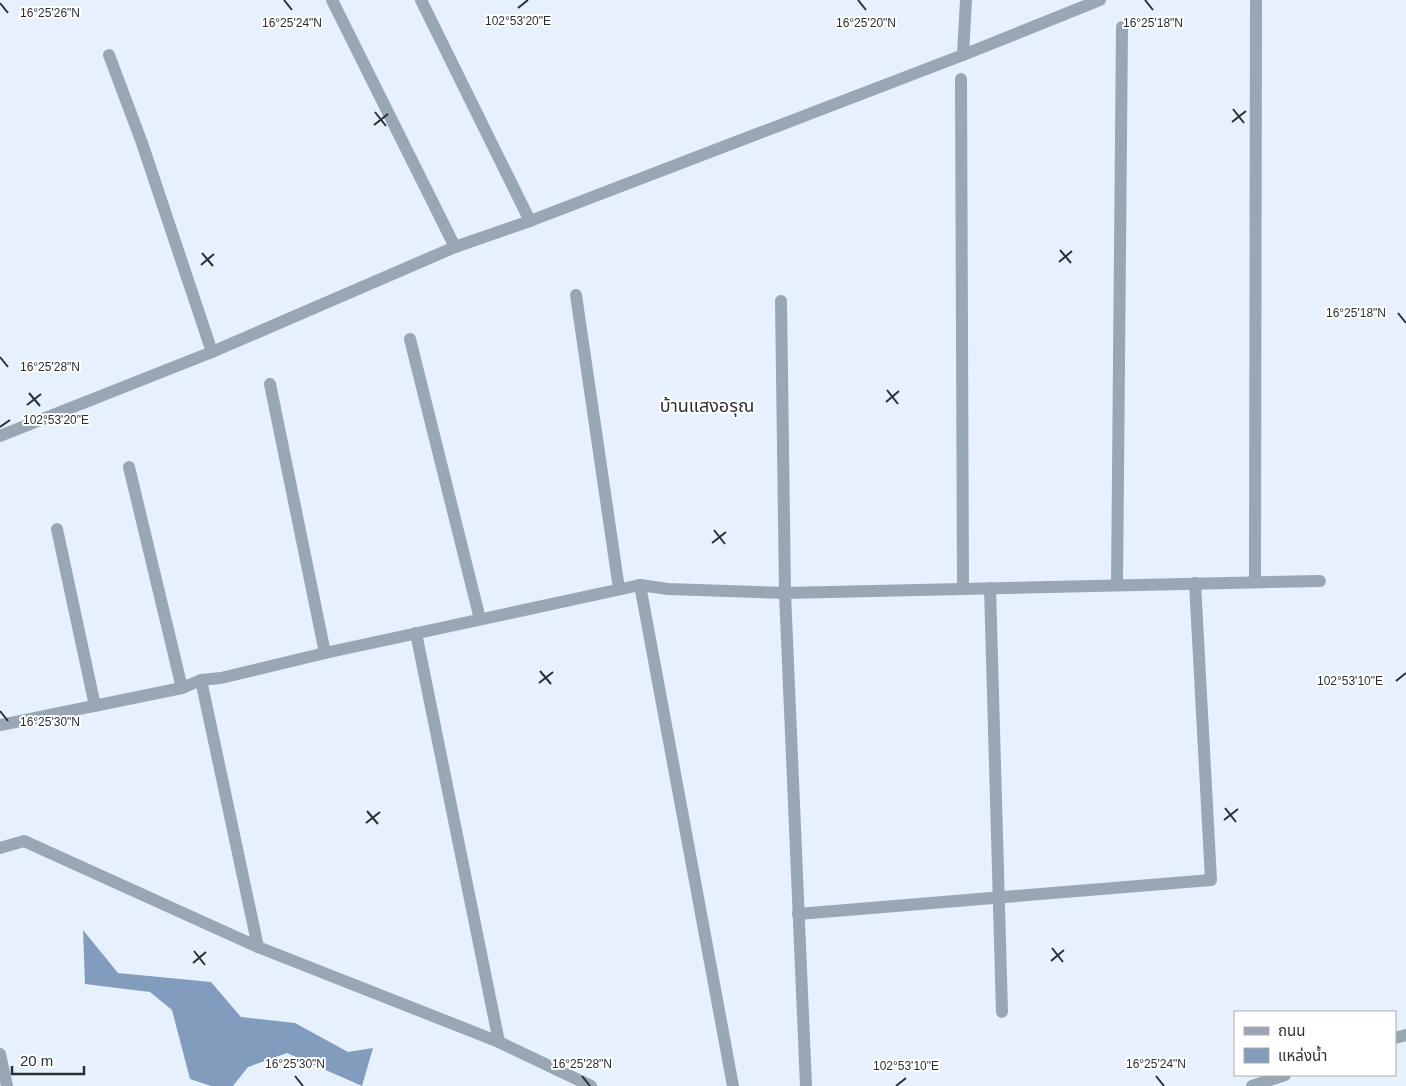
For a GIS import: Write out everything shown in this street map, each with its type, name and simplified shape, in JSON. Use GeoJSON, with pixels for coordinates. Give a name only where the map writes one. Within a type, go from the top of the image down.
{"type":"FeatureCollection","features":[{"type":"Feature","properties":{"kind":"street"},"geometry":{"type":"LineString","coordinates":[[332,0],[455,247]]}},
{"type":"Feature","properties":{"kind":"street"},"geometry":{"type":"LineString","coordinates":[[421,0],[530,222]]}},
{"type":"Feature","properties":{"kind":"street"},"geometry":{"type":"LineString","coordinates":[[963,55],[966,0]]}},
{"type":"Feature","properties":{"kind":"street"},"geometry":{"type":"LineString","coordinates":[[0,436],[212,352],[455,247],[530,222],[963,55],[1100,0]]}},
{"type":"Feature","properties":{"kind":"street"},"geometry":{"type":"LineString","coordinates":[[1255,582],[1256,0]]}},
{"type":"Feature","properties":{"kind":"street"},"geometry":{"type":"LineString","coordinates":[[1117,585],[1122,27]]}},
{"type":"Feature","properties":{"kind":"street"},"geometry":{"type":"LineString","coordinates":[[109,55],[142,143],[212,352]]}},
{"type":"Feature","properties":{"kind":"street"},"geometry":{"type":"LineString","coordinates":[[961,79],[963,589]]}},
{"type":"Feature","properties":{"kind":"street"},"geometry":{"type":"LineString","coordinates":[[576,295],[619,589]]}},
{"type":"Feature","properties":{"kind":"street"},"geometry":{"type":"LineString","coordinates":[[781,301],[784,593],[806,1086]]}},
{"type":"Feature","properties":{"kind":"street"},"geometry":{"type":"LineString","coordinates":[[410,338],[480,619]]}},
{"type":"Feature","properties":{"kind":"street"},"geometry":{"type":"LineString","coordinates":[[270,384],[325,653]]}},
{"type":"Feature","properties":{"kind":"street"},"geometry":{"type":"LineString","coordinates":[[129,467],[182,688]]}},
{"type":"Feature","properties":{"kind":"street"},"geometry":{"type":"LineString","coordinates":[[57,529],[95,706]]}},
{"type":"Feature","properties":{"kind":"street"},"geometry":{"type":"LineString","coordinates":[[0,725],[182,688],[201,680],[221,678],[325,653],[640,584],[668,589],[784,593],[1320,581]]}},
{"type":"Feature","properties":{"kind":"street"},"geometry":{"type":"LineString","coordinates":[[640,584],[733,1086]]}},
{"type":"Feature","properties":{"kind":"street"},"geometry":{"type":"LineString","coordinates":[[798,914],[1211,880],[1195,584]]}},
{"type":"Feature","properties":{"kind":"street"},"geometry":{"type":"LineString","coordinates":[[990,588],[1002,1012]]}},
{"type":"Feature","properties":{"kind":"street"},"geometry":{"type":"LineString","coordinates":[[416,633],[499,1042]]}},
{"type":"Feature","properties":{"kind":"street"},"geometry":{"type":"LineString","coordinates":[[201,680],[258,946]]}},
{"type":"Feature","properties":{"kind":"street"},"geometry":{"type":"LineString","coordinates":[[0,848],[24,841],[258,946],[499,1042],[592,1086]]}},
{"type":"Feature","properties":{"kind":"street"},"geometry":{"type":"LineString","coordinates":[[0,1054],[7,1086]]}},
{"type":"Feature","properties":{"kind":"street"},"geometry":{"type":"LineString","coordinates":[[1252,1086],[1282,1076]]}},
{"type":"Feature","properties":{"kind":"water"},"geometry":{"type":"Polygon","coordinates":[[[83,930],[118,973],[211,982],[241,1017],[295,1023],[348,1052],[373,1048],[362,1086],[287,1053],[248,1067],[233,1086],[211,1086],[190,1079],[172,1010],[150,992],[85,984],[83,930]]]}},
{"type":"Feature","properties":{"kind":"district","name":"บ้านแสงอรุณ"},"geometry":{"type":"Point","coordinates":[707,406]}}]}
